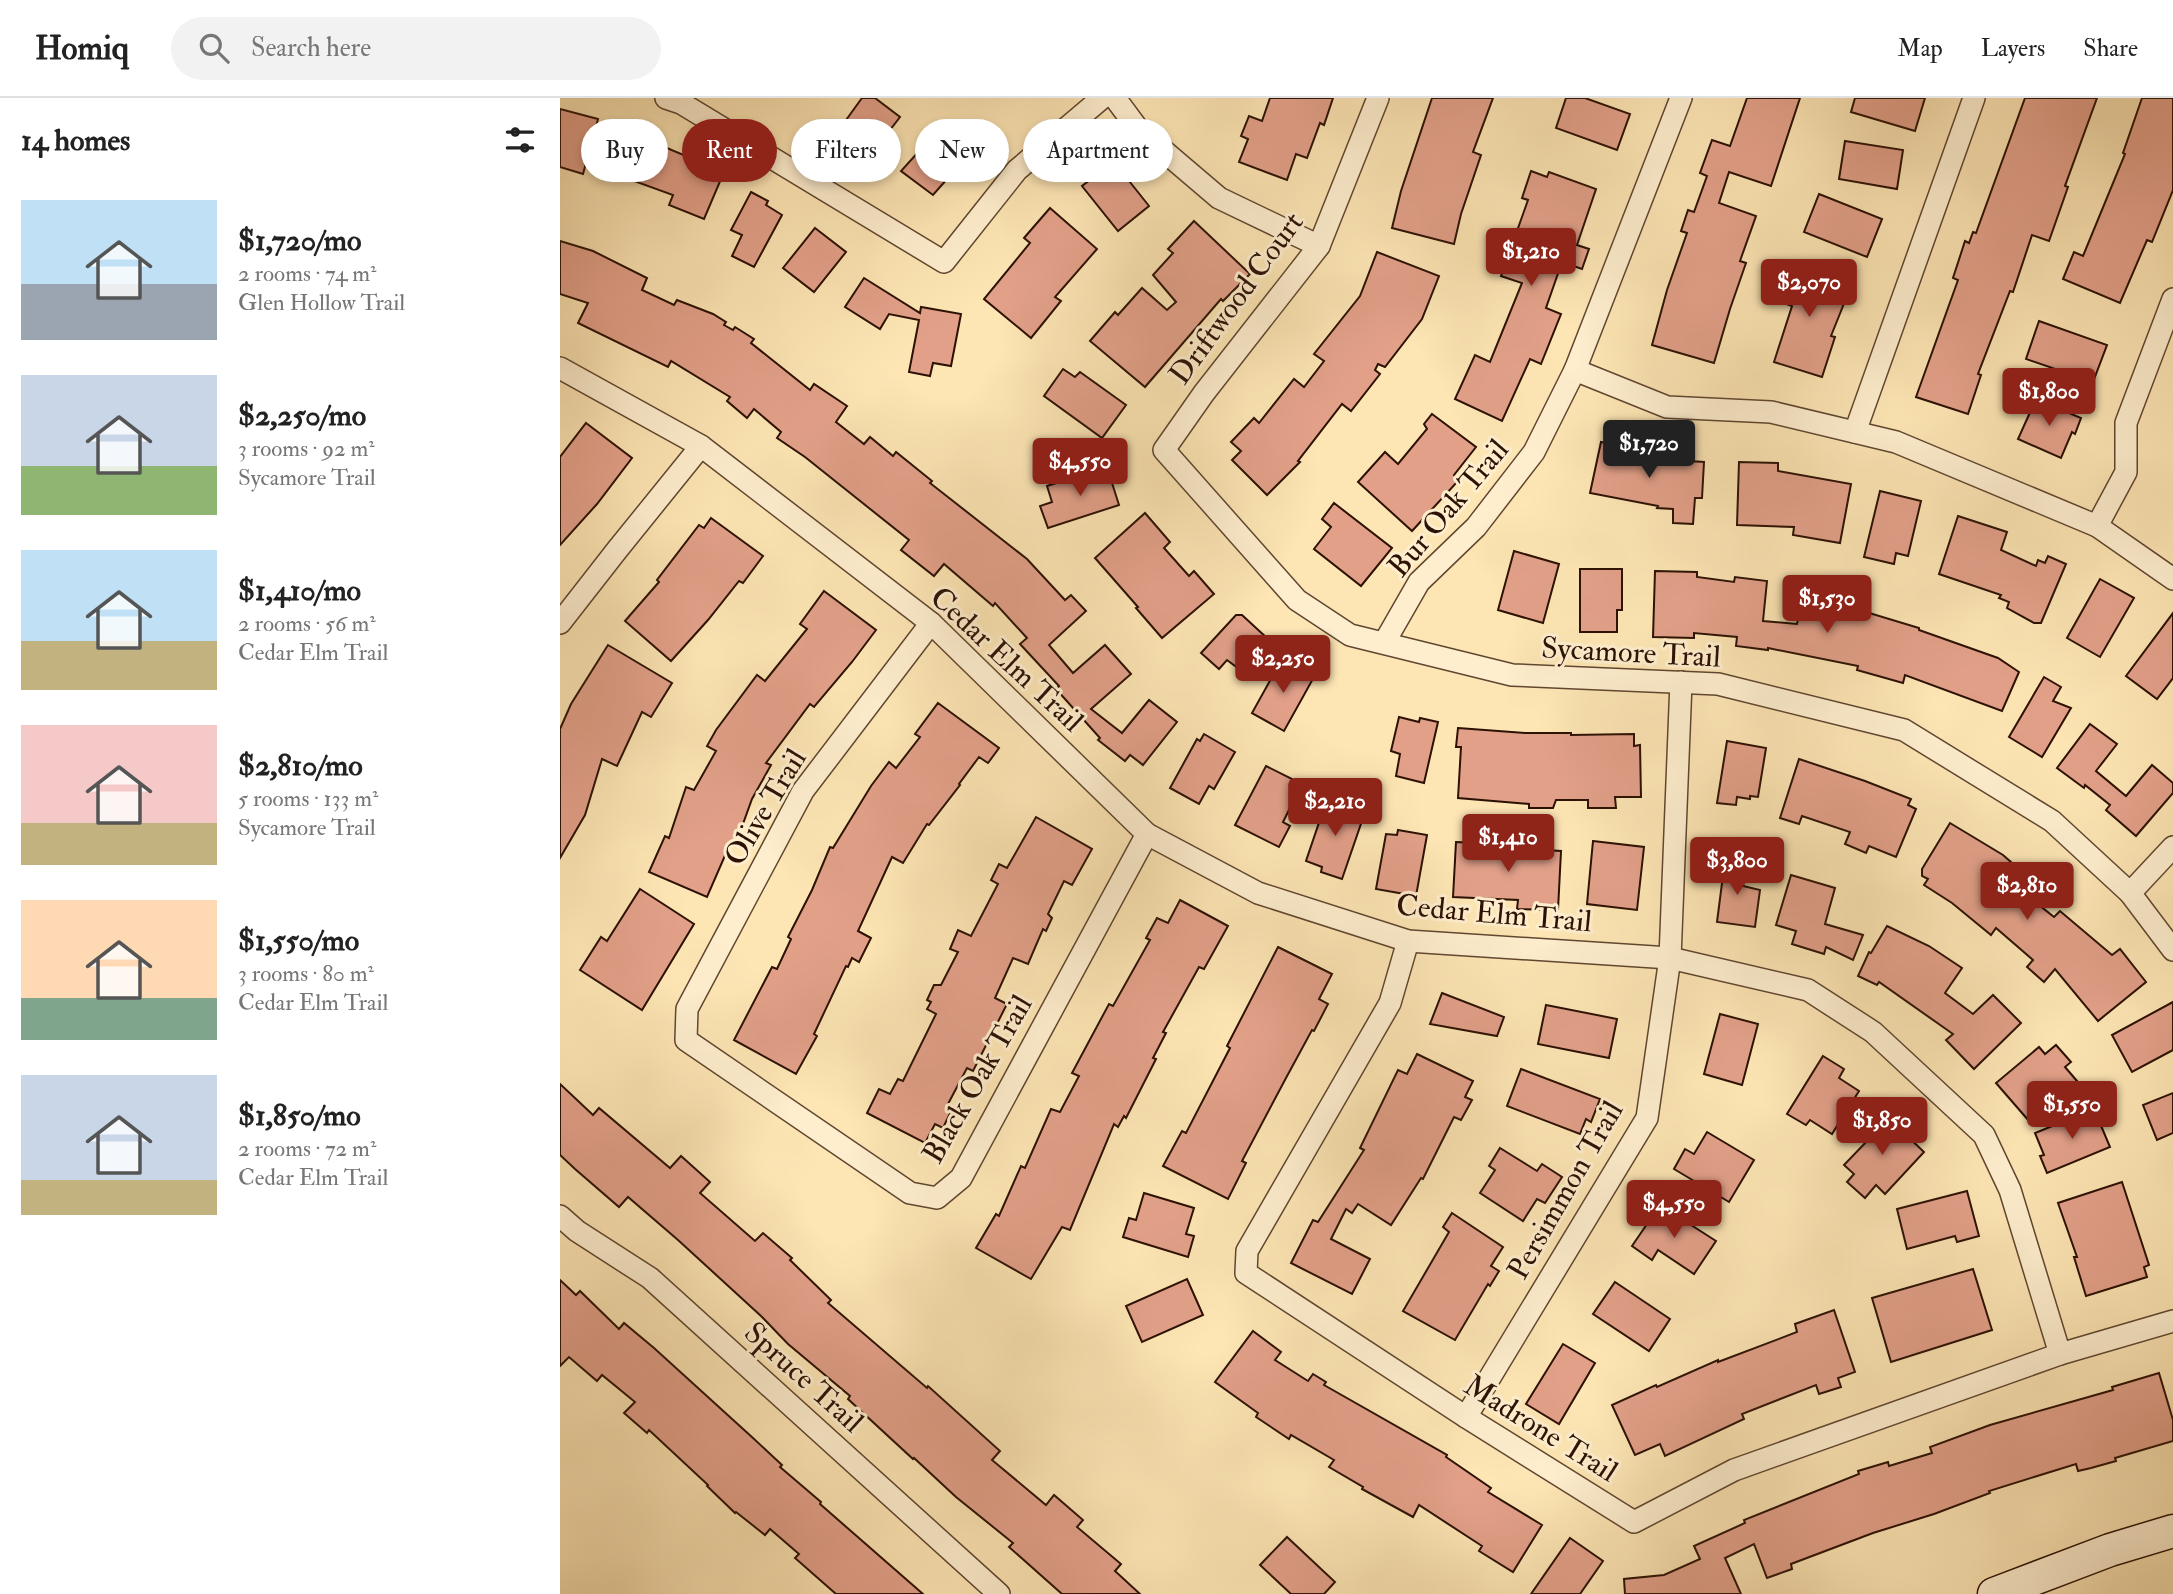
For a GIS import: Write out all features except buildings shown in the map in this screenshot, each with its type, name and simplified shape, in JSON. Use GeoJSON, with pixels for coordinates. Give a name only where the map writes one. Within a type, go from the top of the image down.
{"type":"FeatureCollection","features":[{"type":"Feature","properties":{"kind":"main road"},"geometry":{"type":"LineString","coordinates":[[1994,1594],[2110,1550],[2173,1531]]}},
{"type":"Feature","properties":{"kind":"street"},"geometry":{"type":"LineString","coordinates":[[666,98],[681,103],[944,262],[1017,170],[1102,98]]}},
{"type":"Feature","properties":{"kind":"street"},"geometry":{"type":"LineString","coordinates":[[1115,98],[1138,128],[1219,198],[1319,246]]}},
{"type":"Feature","properties":{"kind":"street","name":"Driftwood Court"},"geometry":{"type":"LineString","coordinates":[[1164,450],[1204,393],[1319,246],[1378,98]]}},
{"type":"Feature","properties":{"kind":"street","name":"Bur Oak Trail"},"geometry":{"type":"LineString","coordinates":[[1384,643],[1419,582],[1476,527],[1534,452],[1575,370],[1681,98]]}},
{"type":"Feature","properties":{"kind":"street"},"geometry":{"type":"LineString","coordinates":[[1854,432],[1974,98]]}},
{"type":"Feature","properties":{"kind":"street"},"geometry":{"type":"LineString","coordinates":[[2097,526],[2126,472],[2126,423],[2173,299]]}},
{"type":"Feature","properties":{"kind":"street","name":"Cedar Elm Trail"},"geometry":{"type":"LineString","coordinates":[[560,368],[701,446],[931,623],[1147,834],[1258,893],[1408,941],[1671,958],[1808,990],[1873,1032],[1984,1135],[2010,1190],[2060,1354]]}},
{"type":"Feature","properties":{"kind":"street"},"geometry":{"type":"LineString","coordinates":[[1575,370],[1667,407],[1771,412],[1896,442],[2097,526],[2173,579]]}},
{"type":"Feature","properties":{"kind":"street"},"geometry":{"type":"LineString","coordinates":[[560,623],[701,446]]}},
{"type":"Feature","properties":{"kind":"street","name":"Sycamore Trail"},"geometry":{"type":"LineString","coordinates":[[1164,450],[1297,600],[1350,635],[1512,675],[1718,684],[1904,730],[2052,821],[2130,893],[2173,950]]}},
{"type":"Feature","properties":{"kind":"street","name":"Olive Trail"},"geometry":{"type":"LineString","coordinates":[[686,1040],[688,1009],[803,791],[931,623]]}},
{"type":"Feature","properties":{"kind":"street","name":"Persimmon Trail"},"geometry":{"type":"LineString","coordinates":[[1466,1417],[1647,1118],[1671,958],[1681,682]]}},
{"type":"Feature","properties":{"kind":"street","name":"Black Oak Trail"},"geometry":{"type":"LineString","coordinates":[[686,1040],[910,1193],[936,1198],[961,1178],[1147,834]]}},
{"type":"Feature","properties":{"kind":"street"},"geometry":{"type":"LineString","coordinates":[[2130,893],[2173,847]]}},
{"type":"Feature","properties":{"kind":"street","name":"Madrone Trail"},"geometry":{"type":"LineString","coordinates":[[1408,941],[1390,1003],[1247,1251],[1246,1273],[1466,1417],[1634,1522],[1734,1470],[2060,1354],[2173,1321]]}},
{"type":"Feature","properties":{"kind":"street","name":"Spruce Trail"},"geometry":{"type":"LineString","coordinates":[[560,1216],[577,1231],[650,1278],[999,1594]]}}]}
